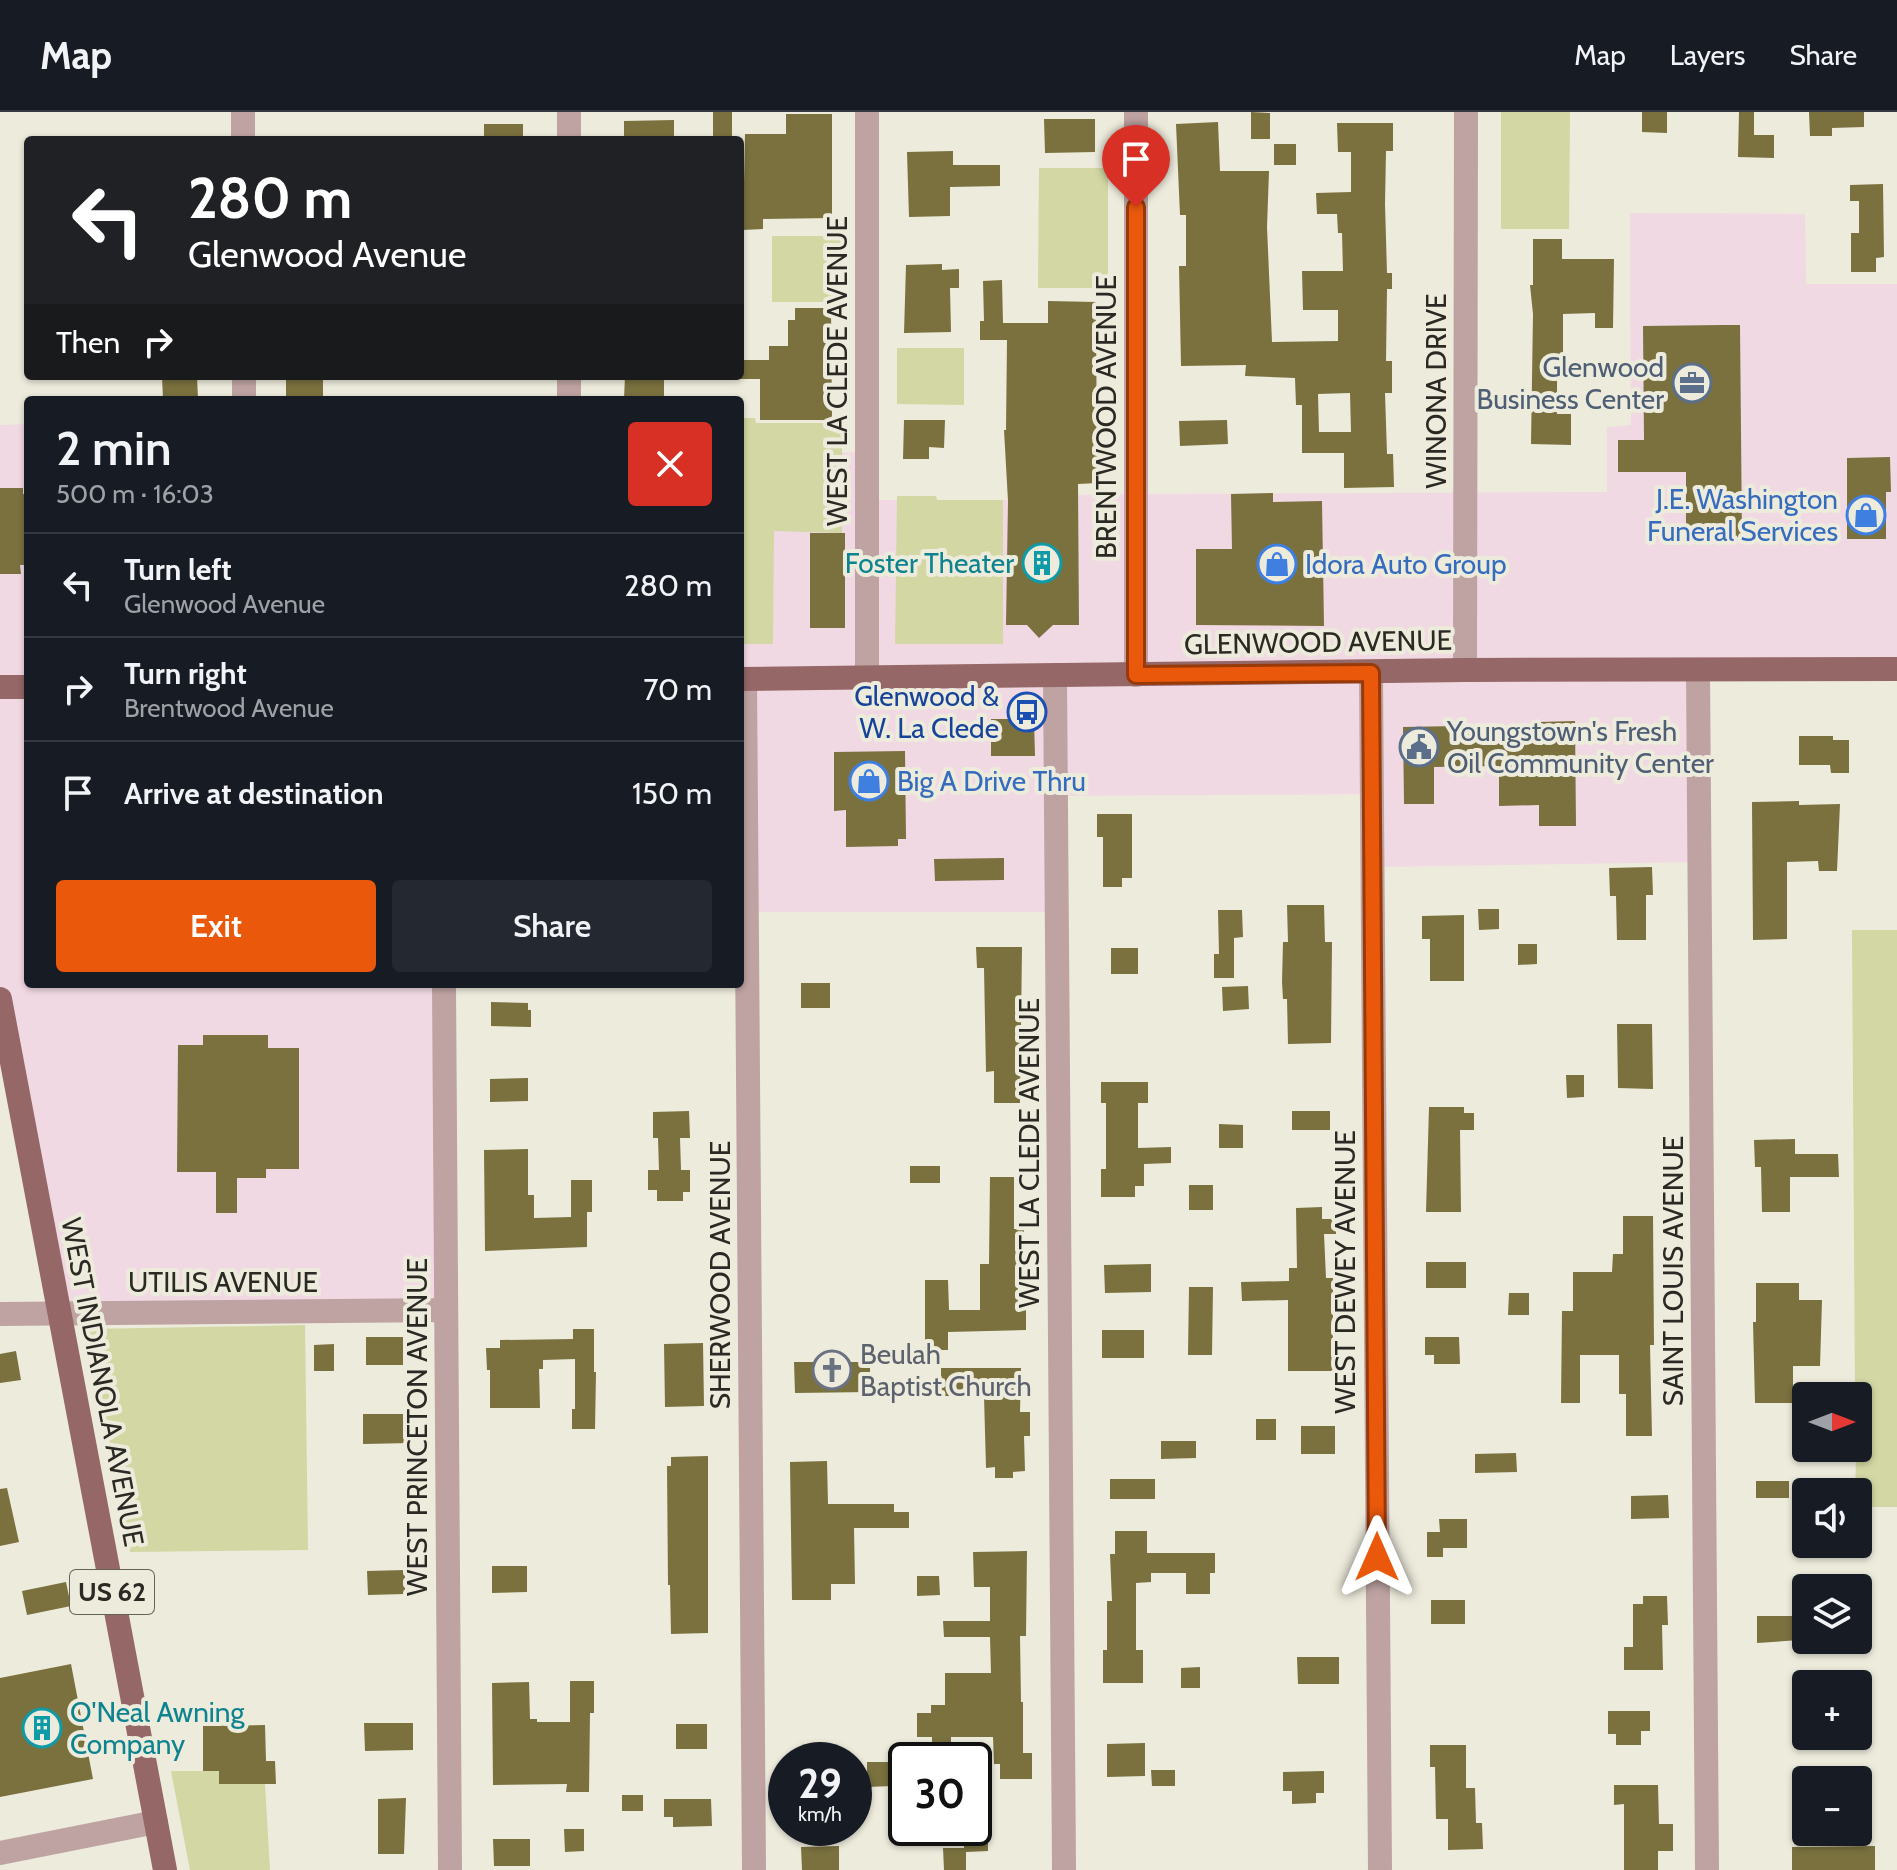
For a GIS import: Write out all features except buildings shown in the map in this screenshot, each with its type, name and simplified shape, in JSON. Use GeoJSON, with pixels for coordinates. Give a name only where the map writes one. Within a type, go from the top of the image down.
{"type":"FeatureCollection","features":[{"type":"Feature","properties":{"kind":"main road","name":"GLENWOOD AVENUE"},"geometry":{"type":"LineString","coordinates":[[744,679],[1465,670],[1897,669]]}},
{"type":"Feature","properties":{"kind":"main road"},"geometry":{"type":"LineString","coordinates":[[0,687],[24,687]]}},
{"type":"Feature","properties":{"kind":"main road","name":"WEST INDIANOLA AVENUE"},"geometry":{"type":"LineString","coordinates":[[1,1010],[165,1870]]}},
{"type":"Feature","properties":{"kind":"street"},"geometry":{"type":"LineString","coordinates":[[243,112],[243,136]]}},
{"type":"Feature","properties":{"kind":"street"},"geometry":{"type":"LineString","coordinates":[[569,112],[569,136]]}},
{"type":"Feature","properties":{"kind":"street","name":"WEST LA CLEDE AVENUE"},"geometry":{"type":"LineString","coordinates":[[867,112],[867,677]]}},
{"type":"Feature","properties":{"kind":"street","name":"BRENTWOOD AVENUE"},"geometry":{"type":"LineString","coordinates":[[1136,112],[1136,675]]}},
{"type":"Feature","properties":{"kind":"street","name":"WINONA DRIVE"},"geometry":{"type":"LineString","coordinates":[[1465,670],[1466,112]]}},
{"type":"Feature","properties":{"kind":"street","name":"SAINT LOUIS AVENUE"},"geometry":{"type":"LineString","coordinates":[[1698,671],[1707,1870]]}},
{"type":"Feature","properties":{"kind":"street","name":"WEST DEWEY AVENUE"},"geometry":{"type":"LineString","coordinates":[[1371,673],[1380,1870]]}},
{"type":"Feature","properties":{"kind":"street","name":"WEST LA CLEDE AVENUE"},"geometry":{"type":"LineString","coordinates":[[1055,676],[1064,1870]]}},
{"type":"Feature","properties":{"kind":"street","name":"SHERWOOD AVENUE"},"geometry":{"type":"LineString","coordinates":[[744,787],[754,1870]]}},
{"type":"Feature","properties":{"kind":"street","name":"WEST PRINCETON AVENUE"},"geometry":{"type":"LineString","coordinates":[[444,988],[450,1870]]}},
{"type":"Feature","properties":{"kind":"street","name":"UTILIS AVENUE"},"geometry":{"type":"LineString","coordinates":[[0,1314],[446,1310]]}},
{"type":"Feature","properties":{"kind":"street"},"geometry":{"type":"LineString","coordinates":[[0,1853],[156,1822]]}},
{"type":"Feature","properties":{"kind":"shaded area"},"geometry":{"type":"Polygon","coordinates":[[[1630,213],[1805,214],[1806,284],[1897,284],[1897,669],[1698,671],[1699,862],[1372,867],[1371,794],[1057,796],[1057,912],[744,912],[744,454],[867,452],[867,500],[1078,500],[1078,495],[1136,494],[1607,492],[1607,427],[1631,425],[1630,213]]]}},
{"type":"Feature","properties":{"kind":"shaded area"},"geometry":{"type":"Polygon","coordinates":[[[24,424],[24,988],[444,988],[446,1310],[59,1314],[0,1015],[0,425],[24,424]]]}},
{"type":"Feature","properties":{"kind":"green space"},"geometry":{"type":"Polygon","coordinates":[[[1501,112],[1570,112],[1569,229],[1501,229],[1501,112]]]}},
{"type":"Feature","properties":{"kind":"green space"},"geometry":{"type":"Polygon","coordinates":[[[1039,168],[1108,168],[1108,288],[1038,288],[1039,168]]]}},
{"type":"Feature","properties":{"kind":"green space"},"geometry":{"type":"Polygon","coordinates":[[[772,236],[842,236],[842,302],[772,302],[772,236]]]}},
{"type":"Feature","properties":{"kind":"green space"},"geometry":{"type":"Polygon","coordinates":[[[897,348],[964,348],[964,405],[897,404],[897,348]]]}},
{"type":"Feature","properties":{"kind":"green space"},"geometry":{"type":"Polygon","coordinates":[[[744,418],[755,418],[756,423],[842,423],[842,533],[774,531],[773,644],[744,644],[744,418]]]}},
{"type":"Feature","properties":{"kind":"green space"},"geometry":{"type":"Polygon","coordinates":[[[897,496],[936,496],[937,500],[1003,500],[1003,644],[895,644],[897,496]]]}},
{"type":"Feature","properties":{"kind":"green space"},"geometry":{"type":"Polygon","coordinates":[[[1852,930],[1897,930],[1897,1507],[1872,1507],[1872,1478],[1855,1478],[1856,1462],[1872,1462],[1872,1382],[1855,1382],[1852,930]]]}},
{"type":"Feature","properties":{"kind":"green space"},"geometry":{"type":"Polygon","coordinates":[[[305,1325],[308,1550],[130,1552],[88,1329],[305,1325]]]}},
{"type":"Feature","properties":{"kind":"green space"},"geometry":{"type":"Polygon","coordinates":[[[171,1771],[219,1771],[219,1784],[265,1784],[270,1870],[190,1870],[171,1771]]]}},
{"type":"Feature","properties":{"kind":"place","name":"Glenwood Business Center"},"geometry":{"type":"Point","coordinates":[1692,383]}},
{"type":"Feature","properties":{"kind":"place","name":"J.E. Washington Funeral Services"},"geometry":{"type":"Point","coordinates":[1866,515]}},
{"type":"Feature","properties":{"kind":"place","name":"Foster Theater"},"geometry":{"type":"Point","coordinates":[1042,563]}},
{"type":"Feature","properties":{"kind":"place","name":"Idora Auto Group"},"geometry":{"type":"Point","coordinates":[1277,564]}},
{"type":"Feature","properties":{"kind":"place","name":"Glenwood & W. La Clede"},"geometry":{"type":"Point","coordinates":[1027,712]}},
{"type":"Feature","properties":{"kind":"place","name":"Youngstown's Fresh Oil Community Center"},"geometry":{"type":"Point","coordinates":[1419,747]}},
{"type":"Feature","properties":{"kind":"place","name":"Big A Drive Thru"},"geometry":{"type":"Point","coordinates":[869,781]}},
{"type":"Feature","properties":{"kind":"place","name":"Beulah Baptist Church"},"geometry":{"type":"Point","coordinates":[832,1370]}},
{"type":"Feature","properties":{"kind":"place","name":"O'Neal Awning Company"},"geometry":{"type":"Point","coordinates":[42,1728]}},
{"type":"Feature","properties":{"kind":"route"},"geometry":{"type":"LineString","coordinates":[[1136,207],[1136,675],[1371,673],[1377,1557]]}}]}
